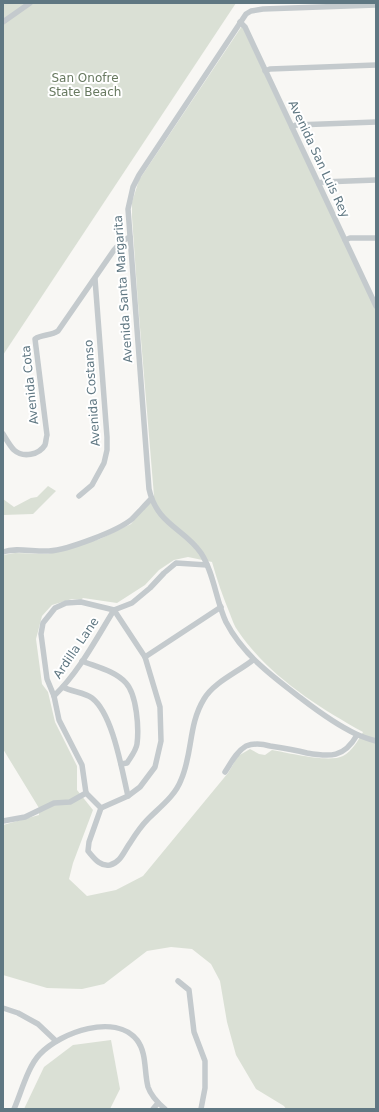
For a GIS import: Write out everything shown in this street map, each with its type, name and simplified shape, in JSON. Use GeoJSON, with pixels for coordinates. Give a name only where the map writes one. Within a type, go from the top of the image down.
{"type":"FeatureCollection","features":[{"type":"Feature","properties":{"kind":"street"},"geometry":{"type":"LineString","coordinates":[[3,22],[30,3]]}},
{"type":"Feature","properties":{"kind":"street","name":"Avenida Santa Margarita"},"geometry":{"type":"LineString","coordinates":[[376,5],[283,6],[251,11],[246,14],[139,175],[133,187],[128,209],[149,489],[151,499],[160,514],[171,526],[194,544],[202,555],[207,565],[226,621],[236,638],[253,660],[326,717],[357,735],[376,741]]}},
{"type":"Feature","properties":{"kind":"street","name":"Avenida San Luis Rey"},"geometry":{"type":"LineString","coordinates":[[240,22],[245,27],[345,240],[374,296],[376,306]]}},
{"type":"Feature","properties":{"kind":"street"},"geometry":{"type":"LineString","coordinates":[[265,71],[270,69],[376,65]]}},
{"type":"Feature","properties":{"kind":"street"},"geometry":{"type":"LineString","coordinates":[[292,127],[296,125],[376,122]]}},
{"type":"Feature","properties":{"kind":"street"},"geometry":{"type":"LineString","coordinates":[[319,184],[322,182],[376,180]]}},
{"type":"Feature","properties":{"kind":"street","name":"Avenida Cota"},"geometry":{"type":"LineString","coordinates":[[3,434],[14,450],[20,454],[28,455],[35,453],[45,444],[47,435],[35,339],[40,336],[53,335],[58,331],[114,250],[122,241],[130,237]]}},
{"type":"Feature","properties":{"kind":"street"},"geometry":{"type":"LineString","coordinates":[[345,240],[350,238],[376,238]]}},
{"type":"Feature","properties":{"kind":"street","name":"Avenida Costanso"},"geometry":{"type":"LineString","coordinates":[[79,496],[92,485],[104,463],[107,450],[95,279]]}},
{"type":"Feature","properties":{"kind":"street"},"geometry":{"type":"LineString","coordinates":[[3,552],[13,549],[51,551],[78,544],[113,530],[125,523],[151,499]]}},
{"type":"Feature","properties":{"kind":"street"},"geometry":{"type":"LineString","coordinates":[[101,808],[86,793],[82,765],[59,720],[54,696],[47,679],[41,637],[46,618],[56,608],[66,603],[81,602],[114,610],[132,602],[150,588],[176,563],[207,565]]}},
{"type":"Feature","properties":{"kind":"street"},"geometry":{"type":"LineString","coordinates":[[145,657],[221,607]]}},
{"type":"Feature","properties":{"kind":"street"},"geometry":{"type":"LineString","coordinates":[[114,610],[145,657],[160,707],[161,741],[155,767],[140,787],[128,796],[101,808],[89,842],[88,851],[103,865],[108,865],[119,860],[134,836],[148,819],[170,798],[181,782],[188,763],[192,728],[197,711],[205,697],[223,680],[253,660]]}},
{"type":"Feature","properties":{"kind":"street","name":"Ardilla Lane"},"geometry":{"type":"LineString","coordinates":[[54,696],[63,687],[82,661],[114,610]]}},
{"type":"Feature","properties":{"kind":"street"},"geometry":{"type":"LineString","coordinates":[[82,661],[110,671],[127,684],[132,694],[136,710],[137,745],[127,763],[121,764]]}},
{"type":"Feature","properties":{"kind":"street"},"geometry":{"type":"LineString","coordinates":[[63,687],[69,691],[79,692],[92,698],[109,723],[121,764],[128,796]]}},
{"type":"Feature","properties":{"kind":"street"},"geometry":{"type":"LineString","coordinates":[[225,772],[241,750],[252,744],[263,744],[331,756],[343,752],[357,735]]}},
{"type":"Feature","properties":{"kind":"street"},"geometry":{"type":"LineString","coordinates":[[3,821],[25,817],[54,803],[70,802],[86,793]]}},
{"type":"Feature","properties":{"kind":"street"},"geometry":{"type":"LineString","coordinates":[[178,981],[189,990],[194,1032],[205,1060],[205,1088],[201,1109]]}},
{"type":"Feature","properties":{"kind":"street"},"geometry":{"type":"LineString","coordinates":[[3,1008],[18,1013],[38,1024],[56,1041]]}},
{"type":"Feature","properties":{"kind":"street"},"geometry":{"type":"LineString","coordinates":[[14,1109],[30,1071],[40,1054],[56,1041],[78,1031],[101,1027],[111,1027],[127,1031],[137,1040],[141,1047],[148,1088],[158,1103],[165,1109]]}},
{"type":"Feature","properties":{"kind":"street"},"geometry":{"type":"LineString","coordinates":[[153,1109],[158,1103]]}},
{"type":"Feature","properties":{"kind":"green space","name":"San Onofre State Beach"},"geometry":{"type":"Polygon","coordinates":[[[3,3],[236,3],[3,355],[3,3]]]}},
{"type":"Feature","properties":{"kind":"green space"},"geometry":{"type":"Polygon","coordinates":[[[242,26],[376,310],[376,1109],[286,1109],[284,1106],[256,1089],[236,1055],[227,1022],[220,981],[211,964],[192,949],[171,947],[147,951],[104,984],[82,989],[47,988],[3,975],[3,825],[39,815],[39,808],[3,749],[3,555],[15,553],[48,554],[100,539],[131,524],[154,496],[132,217],[132,202],[139,180],[242,26]],[[188,557],[174,560],[159,570],[145,585],[117,603],[83,598],[81,600],[72,599],[52,605],[42,616],[36,639],[42,684],[48,692],[55,722],[77,766],[77,790],[93,810],[73,863],[69,879],[87,896],[116,890],[143,876],[228,773],[238,756],[250,749],[259,754],[265,755],[272,750],[309,757],[337,758],[343,756],[352,749],[363,732],[294,688],[264,662],[250,647],[234,625],[212,562],[188,557]]]}},
{"type":"Feature","properties":{"kind":"green space"},"geometry":{"type":"Polygon","coordinates":[[[48,486],[56,491],[33,514],[3,515],[3,499],[14,507],[31,498],[37,497],[48,486]]]}},
{"type":"Feature","properties":{"kind":"green space"},"geometry":{"type":"Polygon","coordinates":[[[111,1040],[120,1089],[110,1109],[24,1109],[44,1067],[73,1045],[111,1040]]]}}]}
